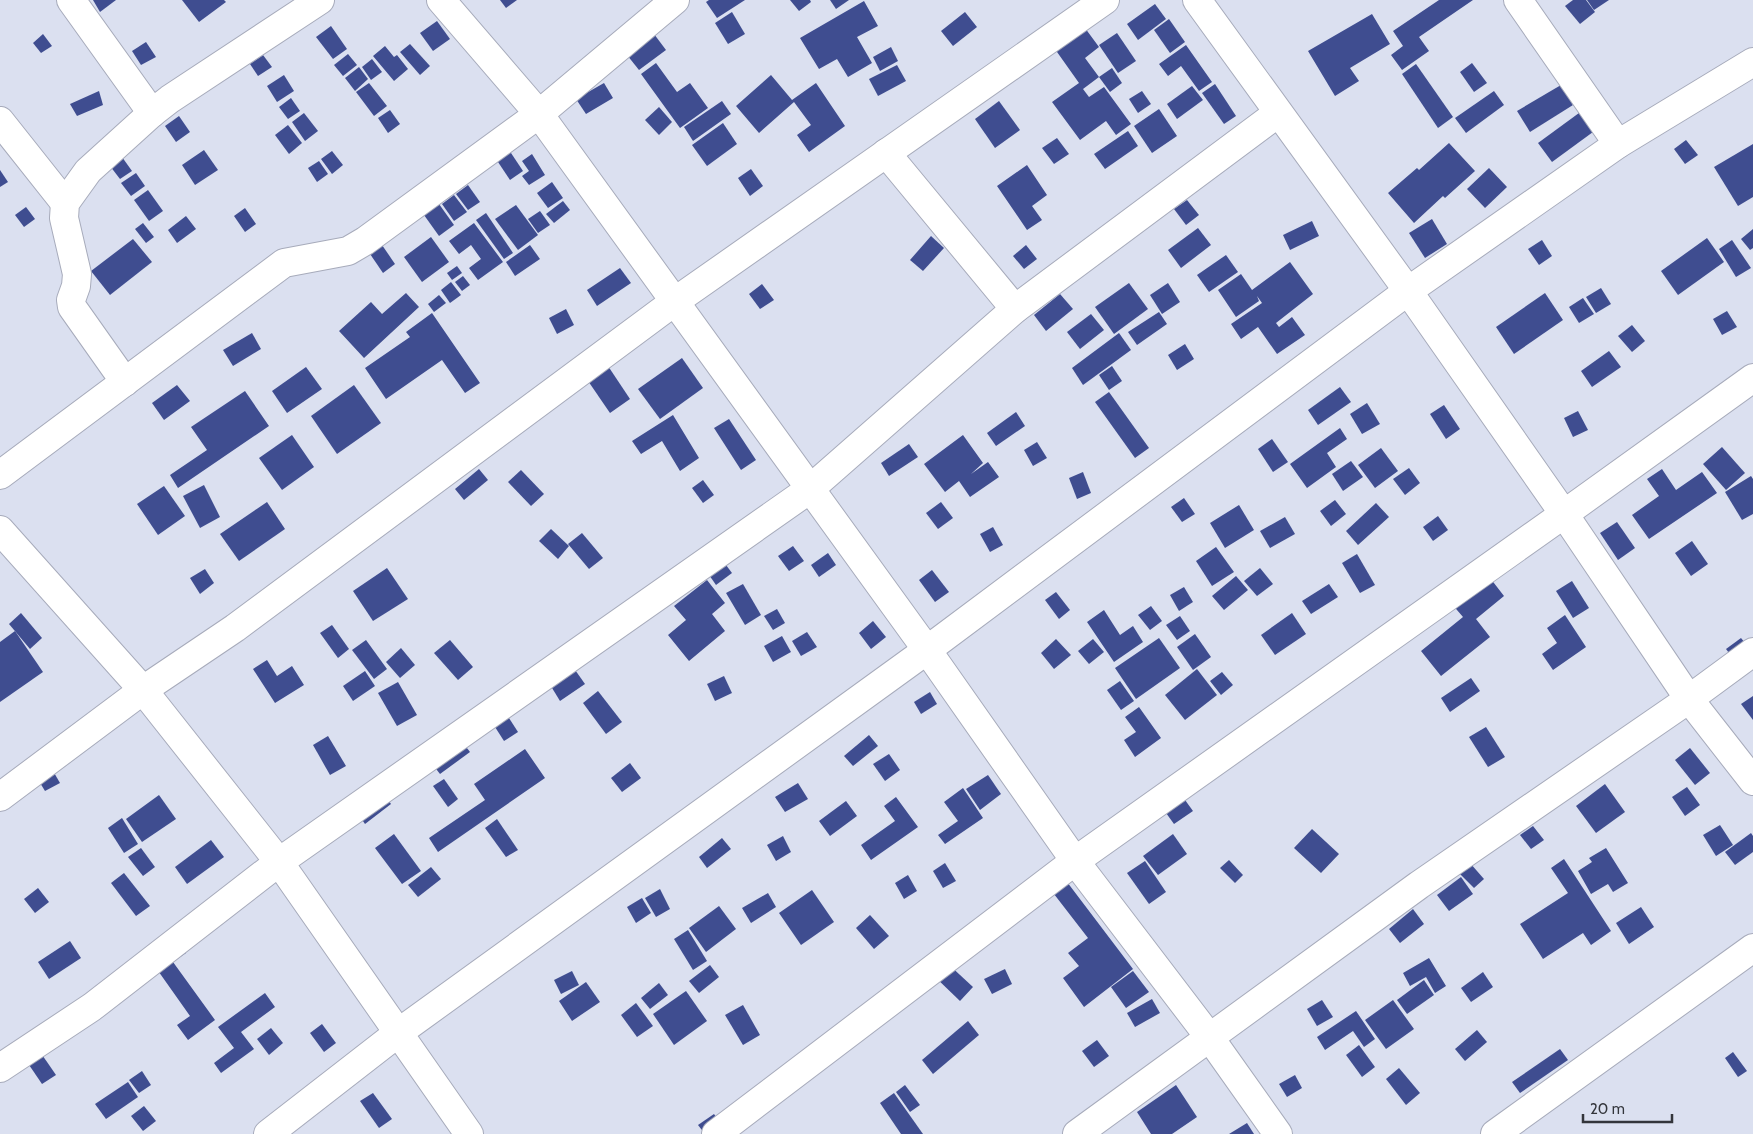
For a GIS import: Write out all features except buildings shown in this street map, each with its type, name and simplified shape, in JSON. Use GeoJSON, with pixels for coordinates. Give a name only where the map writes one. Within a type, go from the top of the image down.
{"type":"FeatureCollection","features":[{"type":"Feature","properties":{"kind":"street"},"geometry":{"type":"LineString","coordinates":[[71,0],[152,113]]}},
{"type":"Feature","properties":{"kind":"street"},"geometry":{"type":"LineString","coordinates":[[125,382],[72,307],[77,274],[64,218],[65,203],[88,171],[152,113],[320,0]]}},
{"type":"Feature","properties":{"kind":"street"},"geometry":{"type":"LineString","coordinates":[[441,0],[539,114],[928,650],[1075,861],[1210,1038],[1278,1134]]}},
{"type":"Feature","properties":{"kind":"street"},"geometry":{"type":"LineString","coordinates":[[0,475],[284,263],[348,251],[357,246],[539,114],[674,0]]}},
{"type":"Feature","properties":{"kind":"street"},"geometry":{"type":"LineString","coordinates":[[0,797],[143,690],[235,628],[674,302],[1105,0]]}},
{"type":"Feature","properties":{"kind":"street"},"geometry":{"type":"LineString","coordinates":[[1197,0],[1408,291],[1564,514],[1689,699],[1753,781]]}},
{"type":"Feature","properties":{"kind":"street"},"geometry":{"type":"LineString","coordinates":[[1518,0],[1618,144]]}},
{"type":"Feature","properties":{"kind":"street"},"geometry":{"type":"LineString","coordinates":[[268,1134],[398,1033],[928,650],[1408,291],[1618,144],[1753,62]]}},
{"type":"Feature","properties":{"kind":"street"},"geometry":{"type":"LineString","coordinates":[[0,1068],[92,1007],[279,862],[810,489],[1015,309],[1278,113]]}},
{"type":"Feature","properties":{"kind":"street"},"geometry":{"type":"LineString","coordinates":[[0,121],[65,203]]}},
{"type":"Feature","properties":{"kind":"street"},"geometry":{"type":"LineString","coordinates":[[886,153],[1015,309]]}},
{"type":"Feature","properties":{"kind":"street"},"geometry":{"type":"LineString","coordinates":[[716,1134],[1075,861],[1753,378]]}},
{"type":"Feature","properties":{"kind":"street"},"geometry":{"type":"LineString","coordinates":[[0,530],[143,690],[279,862],[469,1134]]}},
{"type":"Feature","properties":{"kind":"street"},"geometry":{"type":"LineString","coordinates":[[1077,1134],[1419,885],[1689,699],[1753,652]]}},
{"type":"Feature","properties":{"kind":"street"},"geometry":{"type":"LineString","coordinates":[[1495,1134],[1753,948]]}}]}
